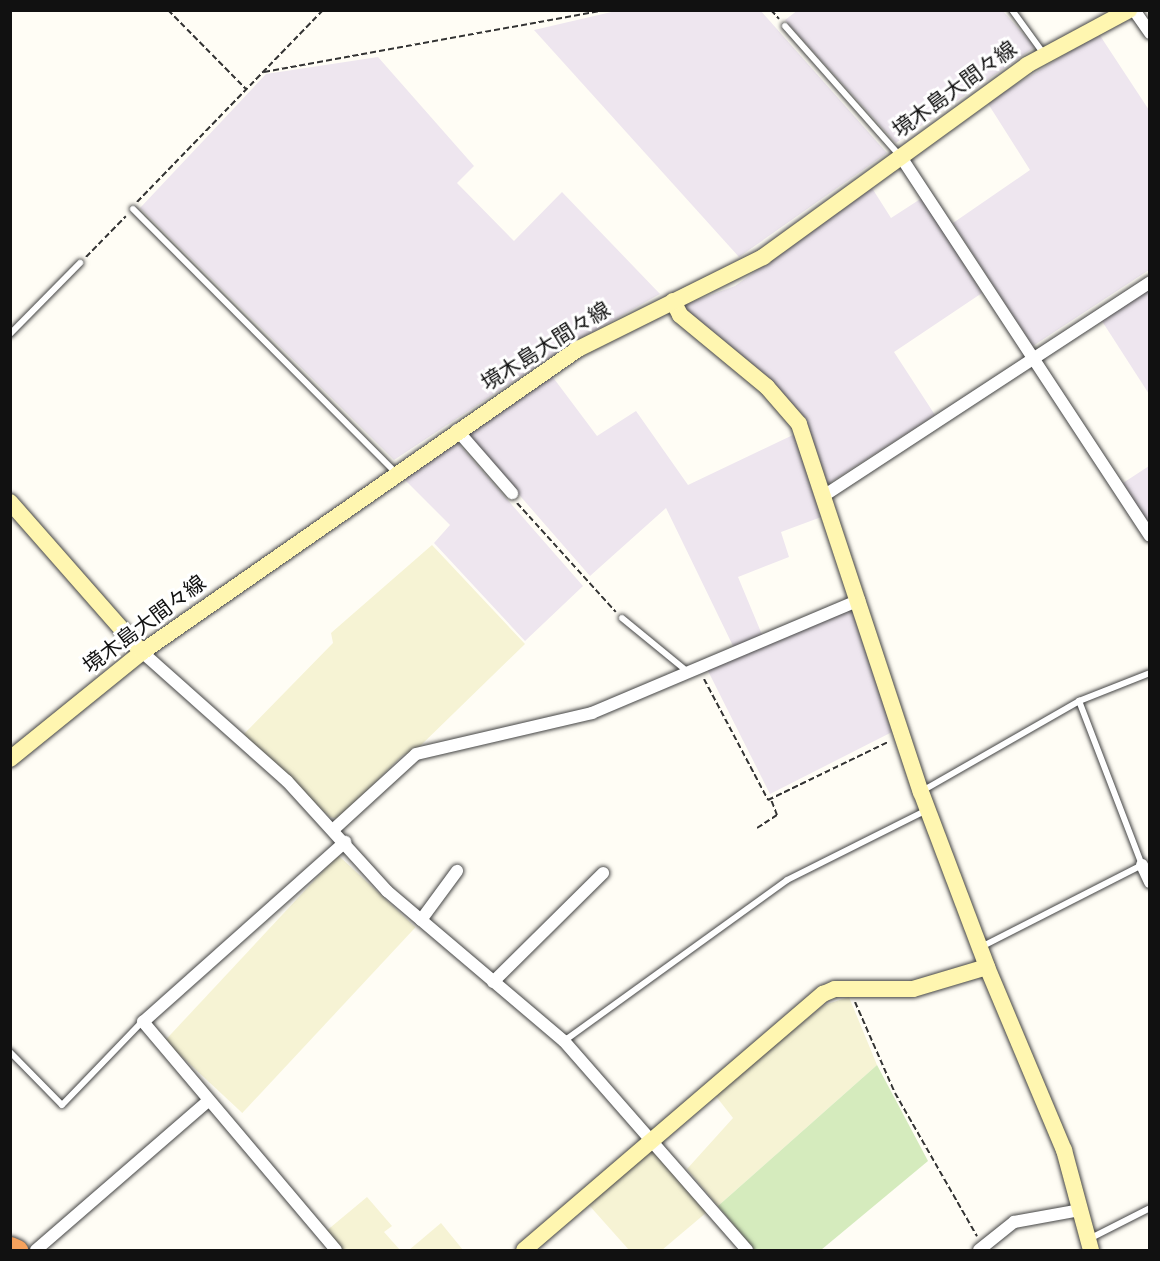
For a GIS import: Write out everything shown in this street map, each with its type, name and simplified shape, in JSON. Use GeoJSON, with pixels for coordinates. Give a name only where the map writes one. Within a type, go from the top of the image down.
{"type":"FeatureCollection","features":[{"type":"Feature","properties":{"kind":"highway"},"geometry":{"type":"LineString","coordinates":[[10,1246],[17,1251]]}},
{"type":"Feature","properties":{"kind":"street","name":"境木島大間々線"},"geometry":{"type":"LineString","coordinates":[[10,759],[142,652],[457,430],[600,335],[763,257],[1044,54],[1129,10]]}},
{"type":"Feature","properties":{"kind":"street"},"geometry":{"type":"LineString","coordinates":[[1134,10],[1149,33]]}},
{"type":"Feature","properties":{"kind":"street"},"geometry":{"type":"LineString","coordinates":[[901,157],[1149,536]]}},
{"type":"Feature","properties":{"kind":"street"},"geometry":{"type":"LineString","coordinates":[[825,495],[1031,355],[1149,282]]}},
{"type":"Feature","properties":{"kind":"street"},"geometry":{"type":"LineString","coordinates":[[673,301],[680,315],[794,414],[825,495],[921,792],[979,948],[1064,1150],[1090,1245]]}},
{"type":"Feature","properties":{"kind":"street"},"geometry":{"type":"LineString","coordinates":[[457,430],[512,493]]}},
{"type":"Feature","properties":{"kind":"street"},"geometry":{"type":"LineString","coordinates":[[10,502],[142,652],[334,829],[421,920],[564,1041],[653,1140],[747,1251]]}},
{"type":"Feature","properties":{"kind":"street"},"geometry":{"type":"LineString","coordinates":[[334,829],[417,753],[569,720],[859,600]]}},
{"type":"Feature","properties":{"kind":"street"},"geometry":{"type":"LineString","coordinates":[[336,1251],[143,1022],[345,842]]}},
{"type":"Feature","properties":{"kind":"street"},"geometry":{"type":"LineString","coordinates":[[1142,865],[1149,882]]}},
{"type":"Feature","properties":{"kind":"street"},"geometry":{"type":"LineString","coordinates":[[421,920],[458,871]]}},
{"type":"Feature","properties":{"kind":"street"},"geometry":{"type":"LineString","coordinates":[[493,982],[603,873]]}},
{"type":"Feature","properties":{"kind":"street"},"geometry":{"type":"LineString","coordinates":[[524,1251],[823,994],[850,988],[913,989],[987,967]]}},
{"type":"Feature","properties":{"kind":"street"},"geometry":{"type":"LineString","coordinates":[[36,1251],[208,1101]]}},
{"type":"Feature","properties":{"kind":"street"},"geometry":{"type":"LineString","coordinates":[[981,1249],[1014,1222],[1081,1209]]}},
{"type":"Feature","properties":{"kind":"lane"},"geometry":{"type":"LineString","coordinates":[[1012,10],[1044,54]]}},
{"type":"Feature","properties":{"kind":"lane"},"geometry":{"type":"LineString","coordinates":[[785,26],[901,157]]}},
{"type":"Feature","properties":{"kind":"lane"},"geometry":{"type":"LineString","coordinates":[[133,209],[395,472]]}},
{"type":"Feature","properties":{"kind":"lane"},"geometry":{"type":"LineString","coordinates":[[10,334],[80,263]]}},
{"type":"Feature","properties":{"kind":"lane"},"geometry":{"type":"LineString","coordinates":[[622,618],[693,670]]}},
{"type":"Feature","properties":{"kind":"lane"},"geometry":{"type":"LineString","coordinates":[[921,792],[1079,701],[1149,673]]}},
{"type":"Feature","properties":{"kind":"lane"},"geometry":{"type":"LineString","coordinates":[[979,948],[1142,865],[1079,701]]}},
{"type":"Feature","properties":{"kind":"lane"},"geometry":{"type":"LineString","coordinates":[[564,1041],[787,880],[928,810]]}},
{"type":"Feature","properties":{"kind":"lane"},"geometry":{"type":"LineString","coordinates":[[10,1052],[62,1105],[143,1022]]}},
{"type":"Feature","properties":{"kind":"lane"},"geometry":{"type":"LineString","coordinates":[[1090,1245],[1149,1208]]}},
{"type":"Feature","properties":{"kind":"path"},"geometry":{"type":"LineString","coordinates":[[168,10],[246,89]]}},
{"type":"Feature","properties":{"kind":"path"},"geometry":{"type":"LineString","coordinates":[[80,263],[324,10]]}},
{"type":"Feature","properties":{"kind":"path"},"geometry":{"type":"LineString","coordinates":[[264,72],[605,10]]}},
{"type":"Feature","properties":{"kind":"path"},"geometry":{"type":"LineString","coordinates":[[771,10],[785,26]]}},
{"type":"Feature","properties":{"kind":"path"},"geometry":{"type":"LineString","coordinates":[[512,493],[622,618]]}},
{"type":"Feature","properties":{"kind":"path"},"geometry":{"type":"LineString","coordinates":[[693,670],[771,799],[777,815],[757,828]]}},
{"type":"Feature","properties":{"kind":"path"},"geometry":{"type":"LineString","coordinates":[[771,799],[903,735]]}},
{"type":"Feature","properties":{"kind":"path"},"geometry":{"type":"LineString","coordinates":[[850,988],[895,1093],[981,1249]]}},
{"type":"Feature","properties":{"kind":"shaded area"},"geometry":{"type":"Polygon","coordinates":[[[620,10],[761,11],[887,153],[739,257],[534,30],[620,10]]]}},
{"type":"Feature","properties":{"kind":"shaded area"},"geometry":{"type":"Polygon","coordinates":[[[798,10],[1003,11],[1035,47],[896,143],[785,20],[798,10]]]}},
{"type":"Feature","properties":{"kind":"shaded area"},"geometry":{"type":"Polygon","coordinates":[[[1099,34],[1149,110],[1149,270],[1033,346],[953,223],[1030,170],[987,102],[1099,34]]]}},
{"type":"Feature","properties":{"kind":"shaded area"},"geometry":{"type":"Polygon","coordinates":[[[378,57],[474,166],[457,183],[514,241],[562,192],[660,294],[564,348],[394,460],[140,208],[266,74],[378,57]]]}},
{"type":"Feature","properties":{"kind":"shaded area"},"geometry":{"type":"Polygon","coordinates":[[[872,188],[891,218],[922,198],[982,293],[894,352],[935,415],[828,484],[803,416],[685,310],[686,304],[735,286],[872,188]]]}},
{"type":"Feature","properties":{"kind":"shaded area"},"geometry":{"type":"Polygon","coordinates":[[[1149,287],[1149,394],[1100,318],[1149,287]]]}},
{"type":"Feature","properties":{"kind":"shaded area"},"geometry":{"type":"Polygon","coordinates":[[[552,376],[597,436],[636,411],[688,485],[795,434],[824,516],[781,532],[789,557],[738,577],[763,637],[734,648],[666,508],[590,576],[466,434],[552,376]]]}},
{"type":"Feature","properties":{"kind":"shaded area"},"geometry":{"type":"Polygon","coordinates":[[[456,441],[583,586],[525,641],[434,543],[450,525],[403,478],[456,441]]]}},
{"type":"Feature","properties":{"kind":"shaded area"},"geometry":{"type":"Polygon","coordinates":[[[1149,466],[1149,525],[1123,483],[1149,466]]]}},
{"type":"Feature","properties":{"kind":"shaded area"},"geometry":{"type":"Polygon","coordinates":[[[432,545],[525,644],[418,748],[402,756],[338,819],[330,817],[242,736],[333,643],[331,633],[432,545]]]}},
{"type":"Feature","properties":{"kind":"shaded area"},"geometry":{"type":"Polygon","coordinates":[[[856,607],[894,731],[770,794],[707,669],[856,607]]]}},
{"type":"Feature","properties":{"kind":"shaded area"},"geometry":{"type":"Polygon","coordinates":[[[338,855],[416,927],[242,1113],[165,1041],[338,855]]]}},
{"type":"Feature","properties":{"kind":"shaded area"},"geometry":{"type":"Polygon","coordinates":[[[849,997],[877,1065],[718,1206],[687,1169],[733,1118],[715,1095],[824,1005],[849,997]]]}},
{"type":"Feature","properties":{"kind":"shaded area"},"geometry":{"type":"Polygon","coordinates":[[[648,1152],[656,1152],[707,1212],[662,1250],[629,1250],[588,1204],[648,1152]]]}},
{"type":"Feature","properties":{"kind":"shaded area"},"geometry":{"type":"Polygon","coordinates":[[[367,1197],[392,1226],[384,1232],[400,1250],[340,1250],[325,1232],[367,1197]]]}},
{"type":"Feature","properties":{"kind":"shaded area"},"geometry":{"type":"Polygon","coordinates":[[[441,1223],[463,1250],[409,1250],[441,1223]]]}},
{"type":"Feature","properties":{"kind":"green space"},"geometry":{"type":"Polygon","coordinates":[[[877,1065],[928,1161],[821,1250],[755,1250],[718,1206],[877,1065]]]}}]}
